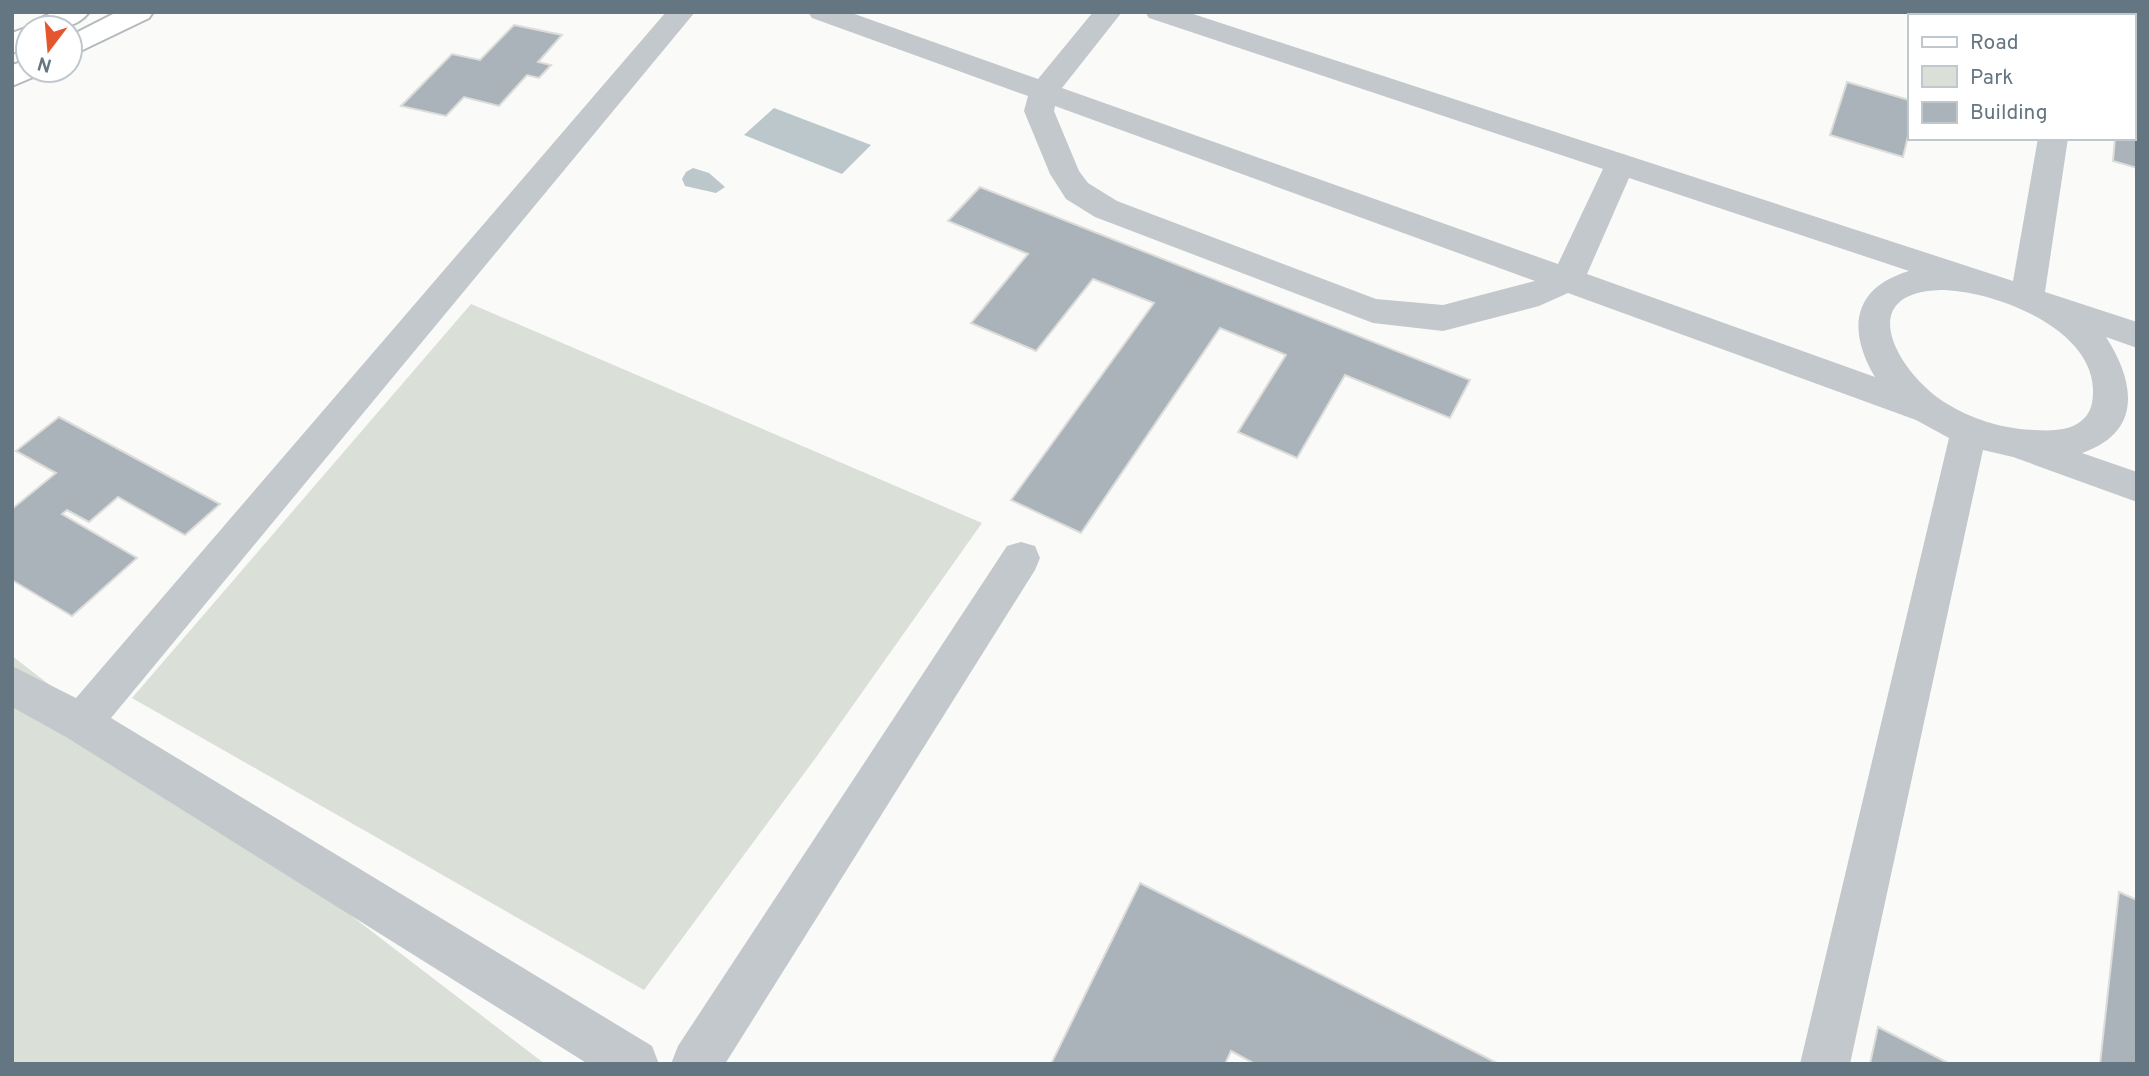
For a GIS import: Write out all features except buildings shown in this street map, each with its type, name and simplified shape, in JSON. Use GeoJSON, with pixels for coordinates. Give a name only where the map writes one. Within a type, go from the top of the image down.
{"type":"FeatureCollection","features":[{"type":"Feature","properties":{"kind":"main road"},"geometry":{"type":"LineString","coordinates":[[84,40],[139,12]]}},
{"type":"Feature","properties":{"kind":"lane"},"geometry":{"type":"LineString","coordinates":[[81,723],[681,12]]}},
{"type":"Feature","properties":{"kind":"lane"},"geometry":{"type":"LineString","coordinates":[[822,12],[1568,279],[1932,412],[1969,430],[2137,487]]}},
{"type":"Feature","properties":{"kind":"lane"},"geometry":{"type":"LineString","coordinates":[[1108,12],[1044,91],[1038,111],[1065,174],[1077,191],[1106,209],[1373,311],[1443,318],[1539,294],[1568,279],[1621,162]]}},
{"type":"Feature","properties":{"kind":"lane"},"geometry":{"type":"LineString","coordinates":[[1159,12],[1621,162],[2137,335]]}},
{"type":"Feature","properties":{"kind":"lane"},"geometry":{"type":"LineString","coordinates":[[2035,301],[2053,140]]}},
{"type":"Feature","properties":{"kind":"lane"},"geometry":{"type":"LineString","coordinates":[[1932,412],[1903,388],[1882,362],[1873,337],[1875,313],[1887,295],[1909,283],[1938,277],[1972,279]]}},
{"type":"Feature","properties":{"kind":"lane"},"geometry":{"type":"LineString","coordinates":[[2009,442],[2047,445],[2080,439],[2102,424],[2113,402],[2111,377],[2098,350],[2074,325],[2035,301]]}},
{"type":"Feature","properties":{"kind":"lane"},"geometry":{"type":"LineString","coordinates":[[1825,1064],[1969,430]]}},
{"type":"Feature","properties":{"kind":"lane"},"geometry":{"type":"LineString","coordinates":[[695,1064],[1021,558]]}},
{"type":"Feature","properties":{"kind":"lane"},"geometry":{"type":"LineString","coordinates":[[12,685],[81,723],[634,1064]]}},
{"type":"Feature","properties":{"kind":"green space"},"geometry":{"type":"Polygon","coordinates":[[[471,304],[982,523],[817,756],[644,990],[132,698],[471,304]]]}},
{"type":"Feature","properties":{"kind":"green space"},"geometry":{"type":"Polygon","coordinates":[[[12,656],[545,1064],[12,1064],[12,656]]]}},
{"type":"Feature","properties":{"kind":"shaded area"},"geometry":{"type":"Polygon","coordinates":[[[774,108],[871,145],[842,174],[744,135],[774,108]]]}},
{"type":"Feature","properties":{"kind":"shaded area"},"geometry":{"type":"Polygon","coordinates":[[[693,168],[709,173],[725,187],[716,193],[685,186],[682,179],[686,172],[693,168]]]}}]}
